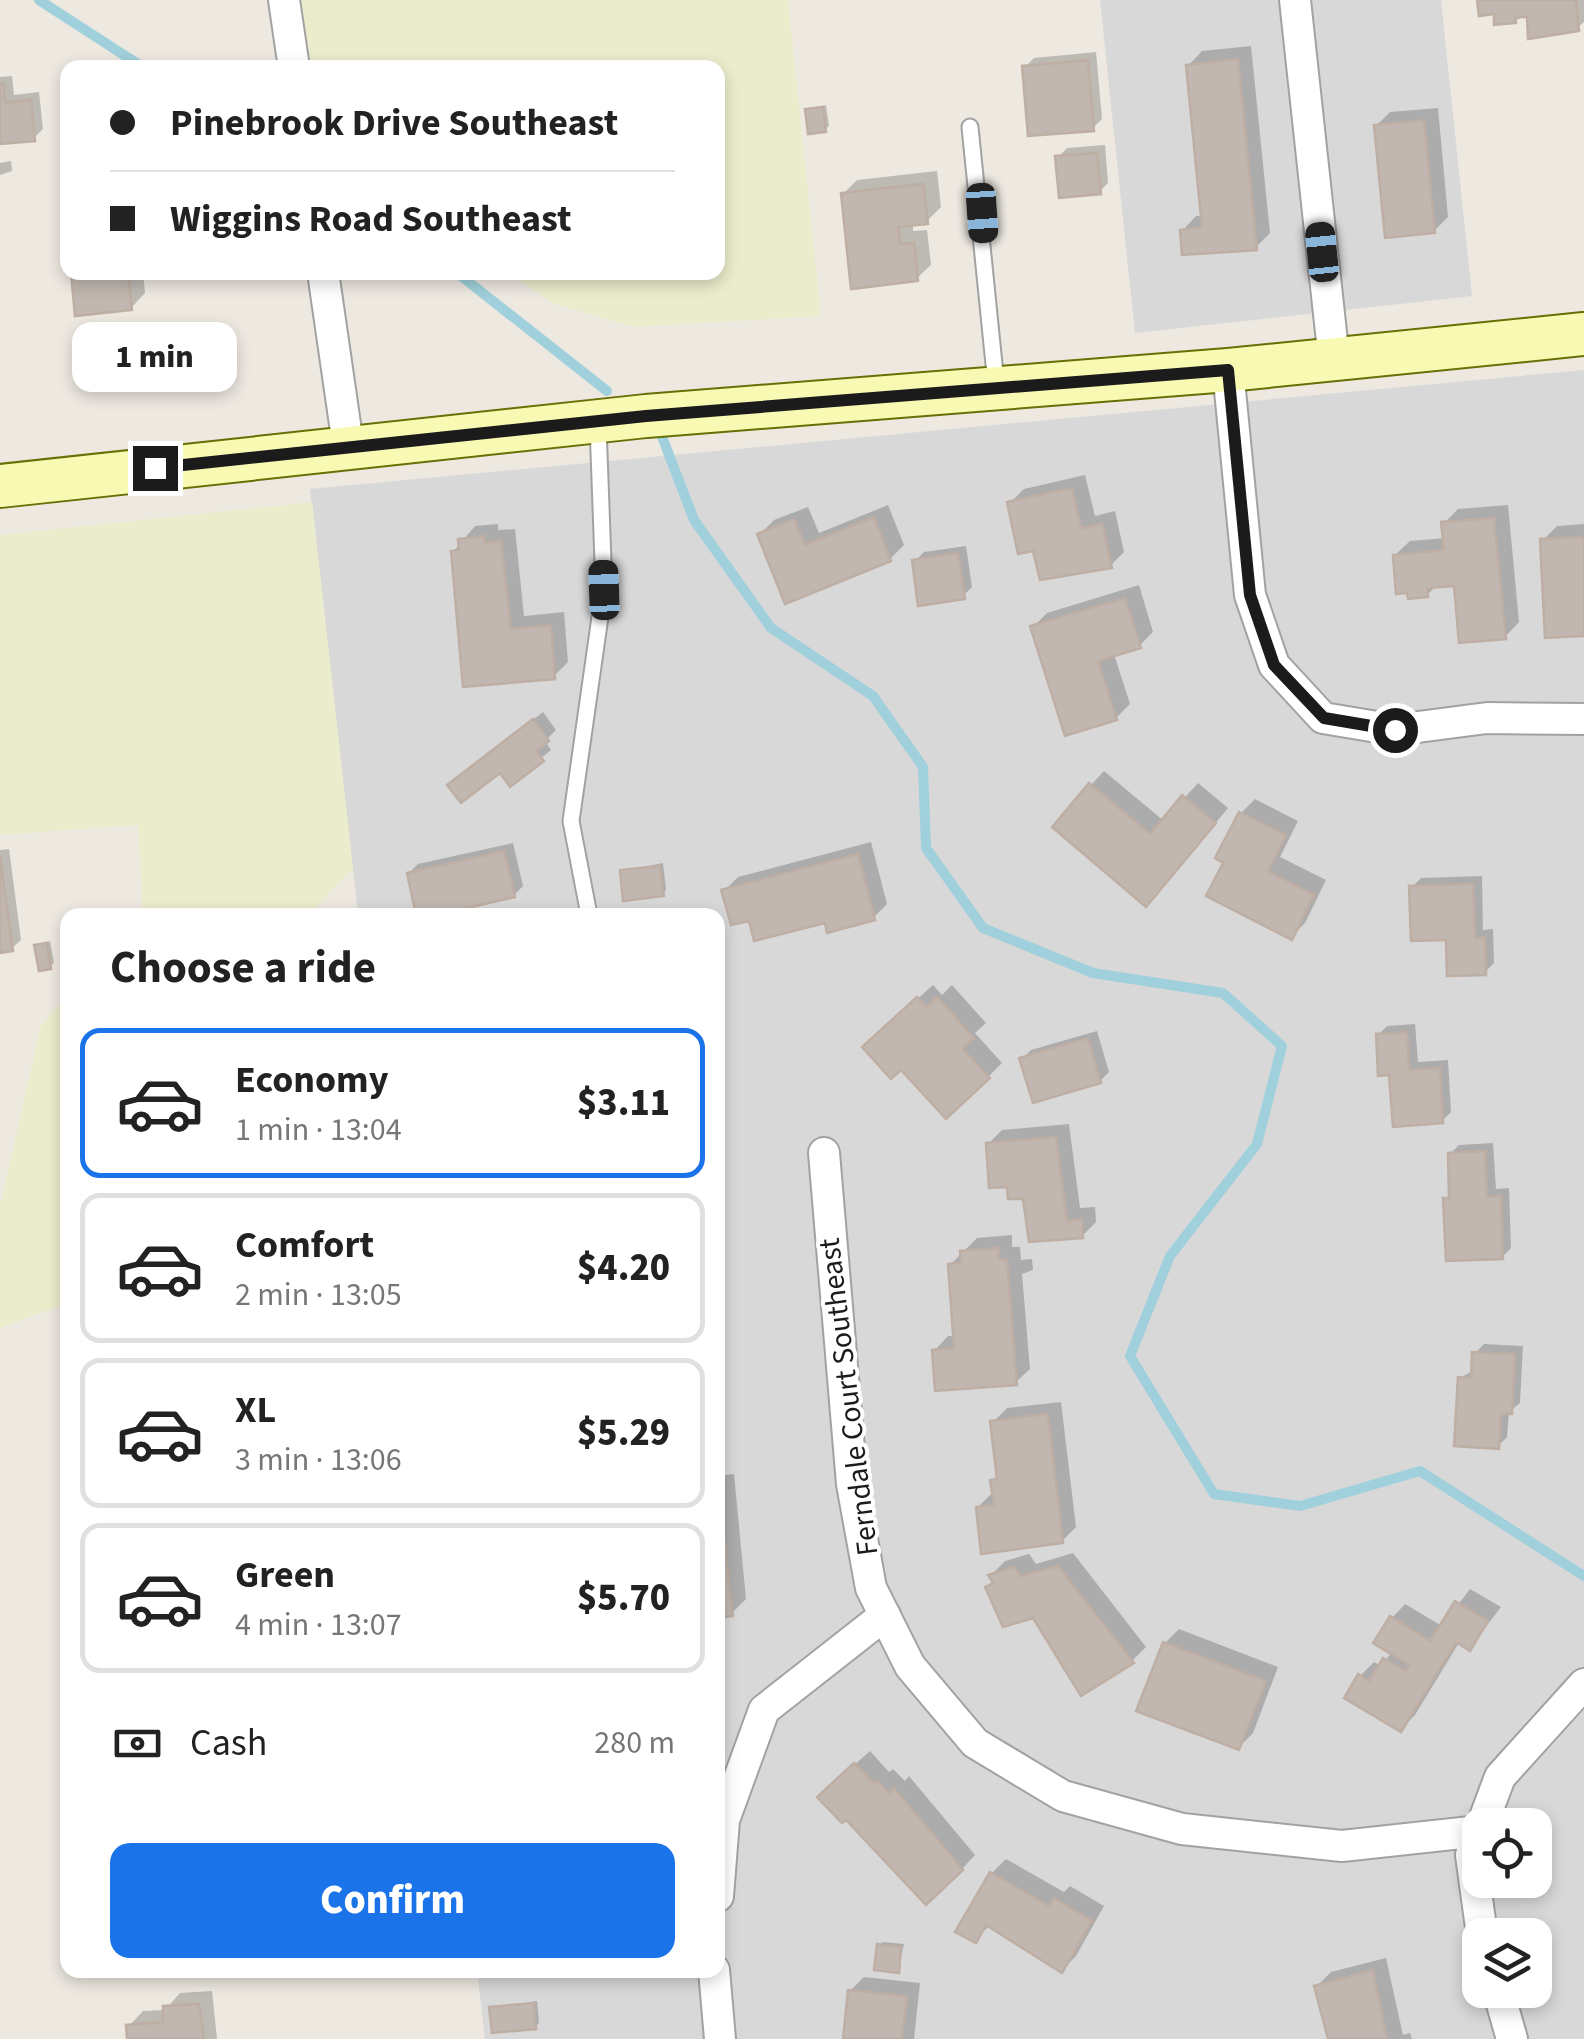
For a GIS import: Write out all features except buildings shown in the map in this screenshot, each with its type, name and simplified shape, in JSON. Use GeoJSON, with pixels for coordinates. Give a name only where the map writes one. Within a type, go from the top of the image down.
{"type":"FeatureCollection","features":[{"type":"Feature","properties":{"kind":"street"},"geometry":{"type":"LineString","coordinates":[[284,0],[293,60]]}},
{"type":"Feature","properties":{"kind":"street"},"geometry":{"type":"LineString","coordinates":[[1294,0],[1334,360]]}},
{"type":"Feature","properties":{"kind":"street"},"geometry":{"type":"LineString","coordinates":[[325,280],[348,445]]}},
{"type":"Feature","properties":{"kind":"street"},"geometry":{"type":"LineString","coordinates":[[0,486],[348,445],[598,421],[1228,370],[1584,334]]}},
{"type":"Feature","properties":{"kind":"street"},"geometry":{"type":"LineString","coordinates":[[1228,370],[1250,595],[1274,665],[1324,718],[1395,730],[1486,718],[1584,719]]}},
{"type":"Feature","properties":{"kind":"street","name":"Ferndale Court Southeast"},"geometry":{"type":"LineString","coordinates":[[824,1153],[852,1484],[871,1588],[910,1666],[975,1743],[1063,1796],[1182,1829],[1342,1846],[1462,1831]]}},
{"type":"Feature","properties":{"kind":"street"},"geometry":{"type":"LineString","coordinates":[[725,1817],[764,1710],[884,1615]]}},
{"type":"Feature","properties":{"kind":"street"},"geometry":{"type":"LineString","coordinates":[[1489,1808],[1500,1778],[1584,1684]]}},
{"type":"Feature","properties":{"kind":"street"},"geometry":{"type":"LineString","coordinates":[[715,1978],[720,2039]]}},
{"type":"Feature","properties":{"kind":"street"},"geometry":{"type":"LineString","coordinates":[[1503,2008],[1512,2039]]}},
{"type":"Feature","properties":{"kind":"lane"},"geometry":{"type":"LineString","coordinates":[[970,127],[996,388]]}},
{"type":"Feature","properties":{"kind":"lane"},"geometry":{"type":"LineString","coordinates":[[588,908],[571,821],[604,590],[598,421]]}},
{"type":"Feature","properties":{"kind":"shaded area"},"geometry":{"type":"Polygon","coordinates":[[[1100,0],[1441,0],[1472,296],[1135,333],[1100,0]]]}},
{"type":"Feature","properties":{"kind":"shaded area"},"geometry":{"type":"Polygon","coordinates":[[[1584,370],[1584,2039],[485,2039],[478,1978],[725,1978],[725,908],[357,908],[310,489],[1584,370]]]}},
{"type":"Feature","properties":{"kind":"green space"},"geometry":{"type":"Polygon","coordinates":[[[301,0],[788,0],[821,316],[634,327],[555,304],[519,280],[725,280],[725,60],[307,60],[301,0]]]}},
{"type":"Feature","properties":{"kind":"green space"},"geometry":{"type":"Polygon","coordinates":[[[312,502],[353,868],[316,908],[143,908],[138,825],[0,835],[0,535],[312,502]]]}},
{"type":"Feature","properties":{"kind":"green space"},"geometry":{"type":"Polygon","coordinates":[[[60,1004],[60,1306],[0,1328],[0,1206],[41,1025],[60,1004]]]}},
{"type":"Feature","properties":{"kind":"waterway"},"geometry":{"type":"LineString","coordinates":[[39,0],[132,60]]}},
{"type":"Feature","properties":{"kind":"waterway"},"geometry":{"type":"LineString","coordinates":[[466,280],[607,391]]}},
{"type":"Feature","properties":{"kind":"waterway"},"geometry":{"type":"LineString","coordinates":[[661,434],[694,520],[771,628],[873,696],[923,767],[926,848],[983,928],[1093,973],[1223,993],[1282,1046],[1257,1144],[1170,1256],[1130,1356],[1214,1494],[1300,1506],[1420,1471],[1584,1576]]}},
{"type":"Feature","properties":{"kind":"route"},"geometry":{"type":"LineString","coordinates":[[155,468],[646,416],[1228,370],[1250,595],[1274,665],[1324,718],[1395,730]]}}]}
